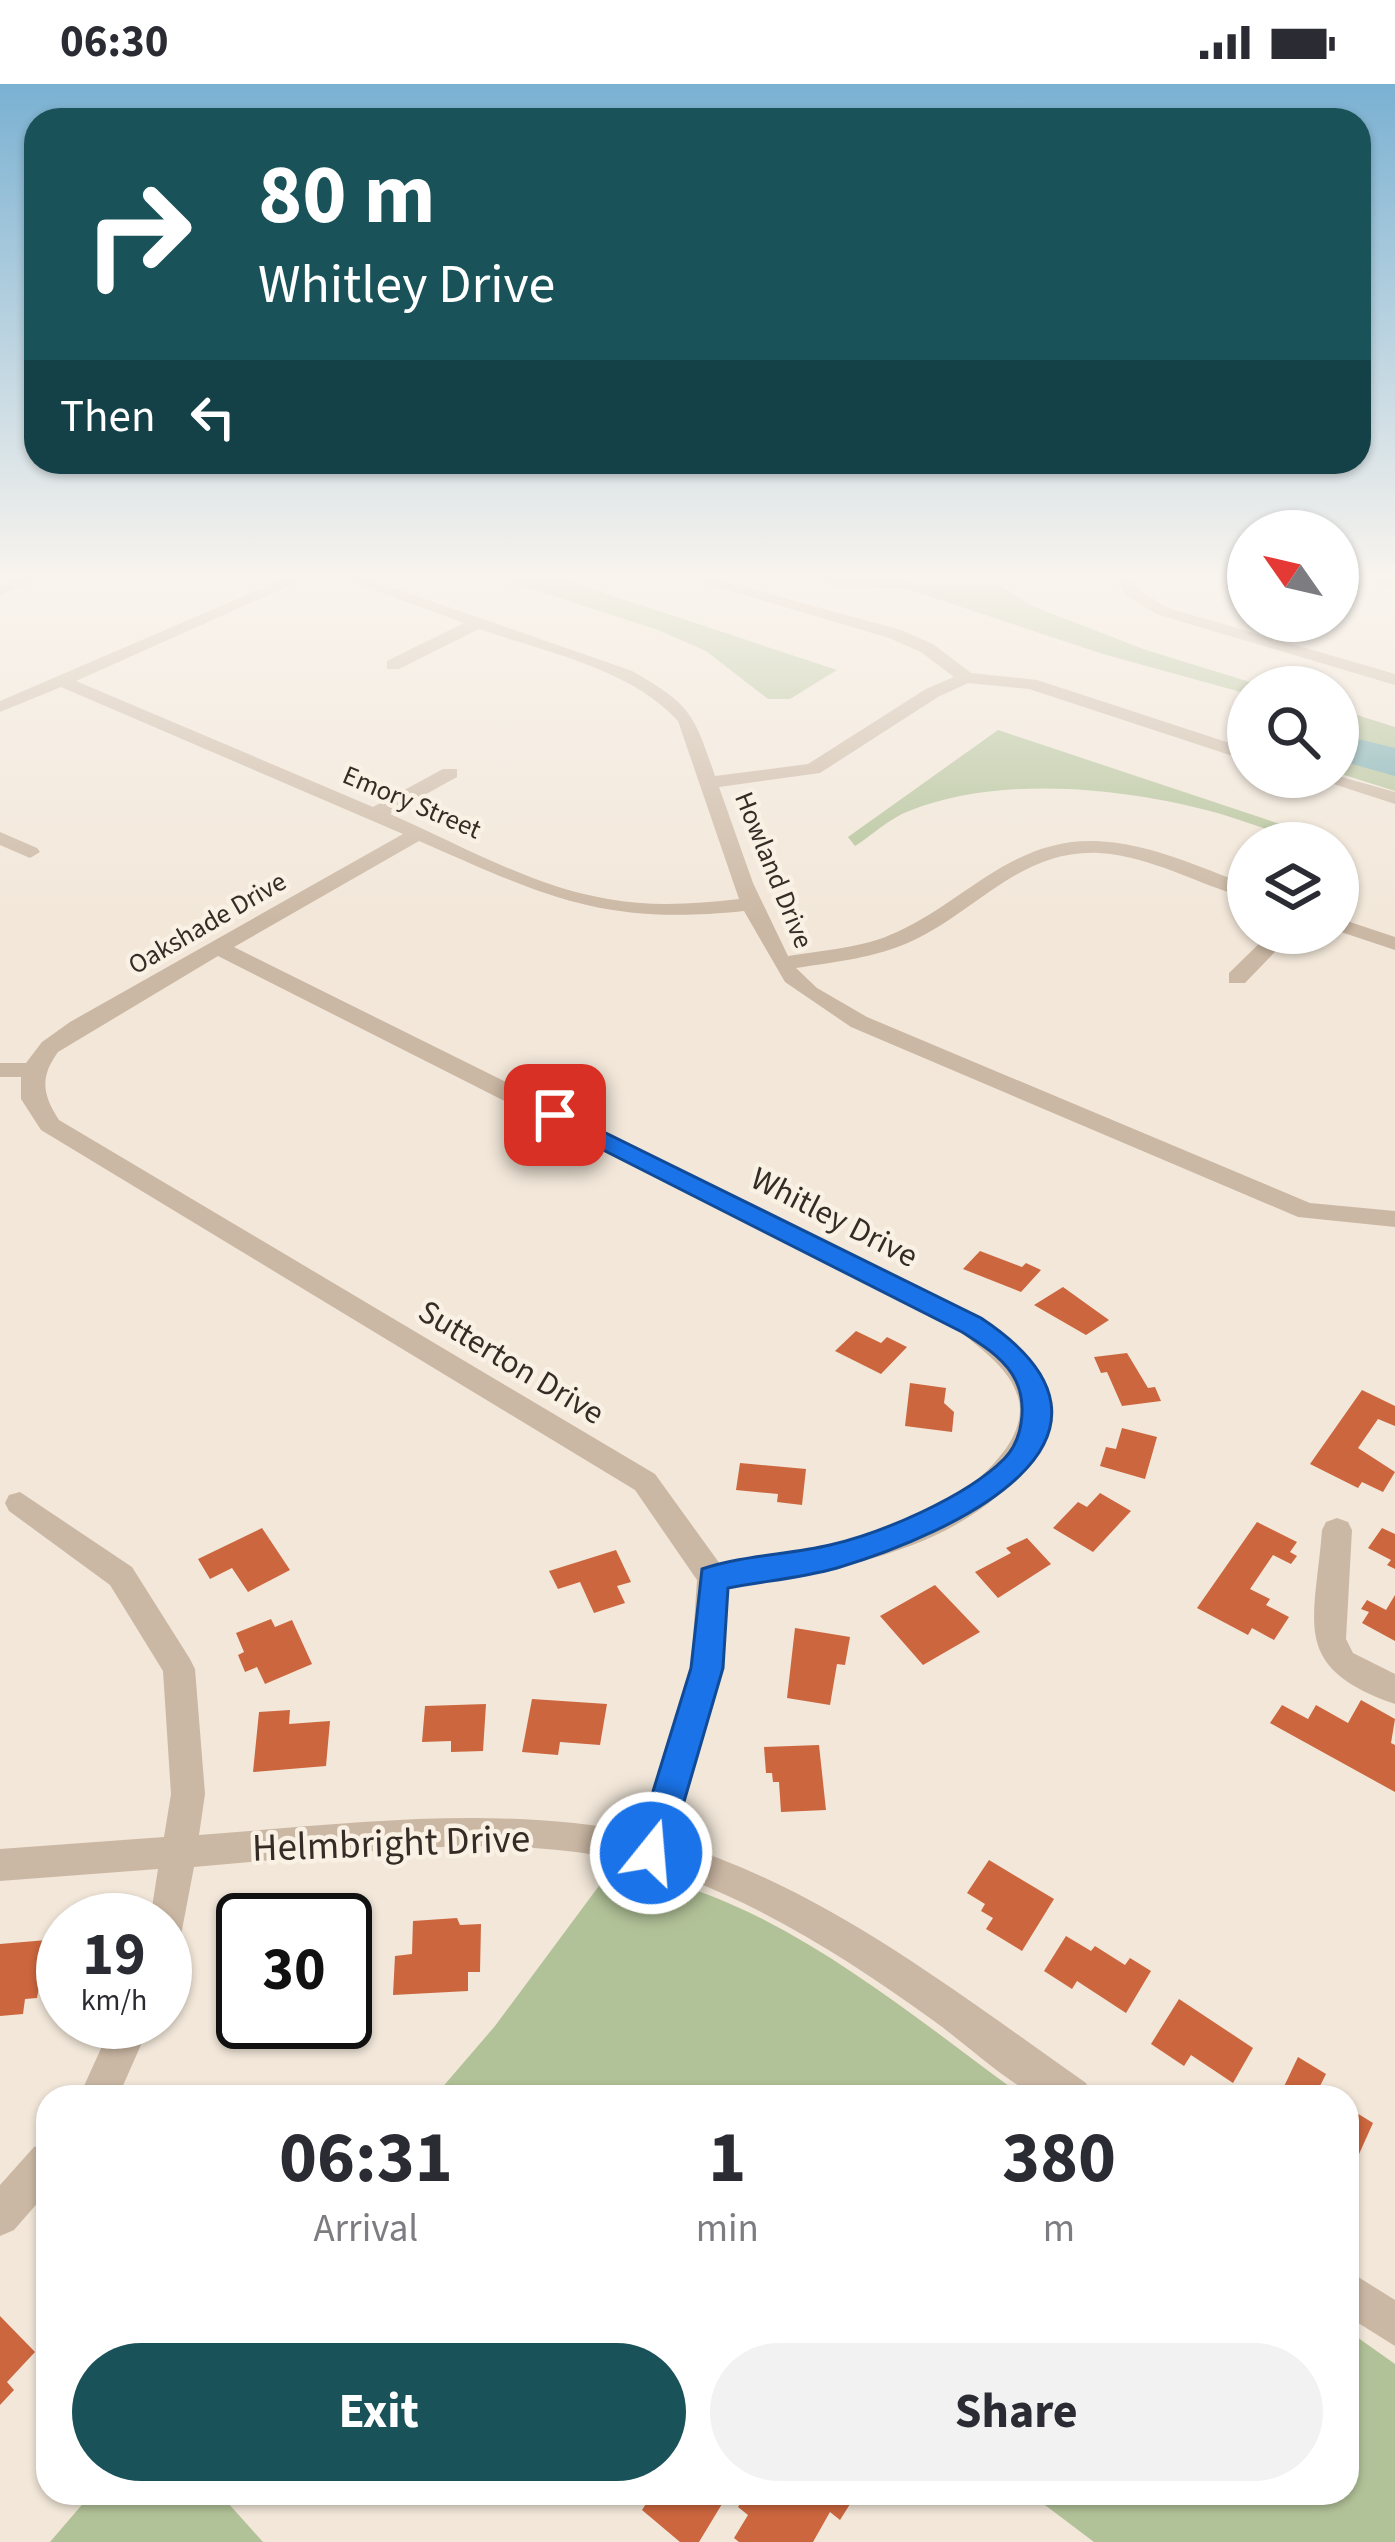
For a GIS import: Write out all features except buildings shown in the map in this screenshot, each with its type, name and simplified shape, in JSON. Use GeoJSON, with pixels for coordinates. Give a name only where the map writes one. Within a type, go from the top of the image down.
{"type":"FeatureCollection","features":[{"type":"Feature","properties":{"kind":"street"},"geometry":{"type":"LineString","coordinates":[[0,707],[37,691]]}},
{"type":"Feature","properties":{"kind":"street","name":"Emory Street"},"geometry":{"type":"LineString","coordinates":[[87,691],[604,909],[670,912],[754,904]]}},
{"type":"Feature","properties":{"kind":"street","name":"Howland Drive"},"geometry":{"type":"LineString","coordinates":[[654,691],[687,720],[754,904],[782,964],[806,992],[860,1022],[1306,1211],[1395,1219]]}},
{"type":"Feature","properties":{"kind":"street"},"geometry":{"type":"LineString","coordinates":[[710,782],[813,769],[937,691]]}},
{"type":"Feature","properties":{"kind":"street"},"geometry":{"type":"LineString","coordinates":[[1051,691],[1227,748]]}},
{"type":"Feature","properties":{"kind":"street"},"geometry":{"type":"LineString","coordinates":[[374,815],[450,773]]}},
{"type":"Feature","properties":{"kind":"street"},"geometry":{"type":"LineString","coordinates":[[1359,788],[1395,798]]}},
{"type":"Feature","properties":{"kind":"street","name":"Oakshade Drive"},"geometry":{"type":"LineString","coordinates":[[33,1070],[50,1047],[78,1027],[418,833]]}},
{"type":"Feature","properties":{"kind":"street"},"geometry":{"type":"LineString","coordinates":[[0,838],[29,852]]}},
{"type":"Feature","properties":{"kind":"street"},"geometry":{"type":"LineString","coordinates":[[782,964],[897,940],[950,914],[1025,855],[1082,846],[1143,855],[1227,885]]}},
{"type":"Feature","properties":{"kind":"street"},"geometry":{"type":"LineString","coordinates":[[1359,931],[1395,944]]}},
{"type":"Feature","properties":{"kind":"street","name":"Whitley Drive"},"geometry":{"type":"LineString","coordinates":[[218,948],[971,1325],[1007,1349],[1031,1380],[1038,1424],[1017,1465],[957,1506],[891,1538],[831,1558],[713,1578]]}},
{"type":"Feature","properties":{"kind":"street"},"geometry":{"type":"LineString","coordinates":[[1237,978],[1261,954]]}},
{"type":"Feature","properties":{"kind":"street"},"geometry":{"type":"LineString","coordinates":[[0,1070],[33,1070]]}},
{"type":"Feature","properties":{"kind":"street","name":"Sutterton Drive"},"geometry":{"type":"LineString","coordinates":[[33,1070],[33,1099],[50,1126],[645,1482],[713,1578]]}},
{"type":"Feature","properties":{"kind":"street"},"geometry":{"type":"LineString","coordinates":[[20,1503],[121,1576],[179,1669],[188,1794],[172,1893]]}},
{"type":"Feature","properties":{"kind":"street"},"geometry":{"type":"LineString","coordinates":[[1337,1530],[1330,1640],[1341,1662],[1395,1690]]}},
{"type":"Feature","properties":{"kind":"street"},"geometry":{"type":"LineString","coordinates":[[651,1853],[707,1668],[713,1578]]}},
{"type":"Feature","properties":{"kind":"street","name":"Helmbright Drive"},"geometry":{"type":"LineString","coordinates":[[0,1865],[499,1831],[598,1840],[692,1865],[787,1906],[866,1954],[1055,2085]]}},
{"type":"Feature","properties":{"kind":"street"},"geometry":{"type":"LineString","coordinates":[[103,2085],[120,2049]]}},
{"type":"Feature","properties":{"kind":"street"},"geometry":{"type":"LineString","coordinates":[[0,2216],[36,2176]]}},
{"type":"Feature","properties":{"kind":"street"},"geometry":{"type":"LineString","coordinates":[[1359,2300],[1395,2325]]}},
{"type":"Feature","properties":{"kind":"green space"},"geometry":{"type":"Polygon","coordinates":[[[757,691],[803,691],[790,699],[768,699],[757,691]]]}},
{"type":"Feature","properties":{"kind":"green space"},"geometry":{"type":"Polygon","coordinates":[[[1359,716],[1395,727],[1395,791],[1359,780],[1359,716]]]}},
{"type":"Feature","properties":{"kind":"green space"},"geometry":{"type":"Polygon","coordinates":[[[998,730],[1274,822],[1246,822],[1146,797],[1024,789],[945,799],[902,814],[855,846],[848,837],[998,730]]]}},
{"type":"Feature","properties":{"kind":"green space"},"geometry":{"type":"Polygon","coordinates":[[[610,1871],[666,1881],[775,1926],[829,1957],[1008,2085],[444,2085],[495,2026],[610,1871]]]}},
{"type":"Feature","properties":{"kind":"green space"},"geometry":{"type":"Polygon","coordinates":[[[1359,2338],[1395,2364],[1395,2542],[1094,2542],[1045,2505],[1359,2505],[1359,2338]]]}},
{"type":"Feature","properties":{"kind":"green space"},"geometry":{"type":"Polygon","coordinates":[[[82,2505],[230,2505],[263,2542],[50,2542],[82,2505]]]}},
{"type":"Feature","properties":{"kind":"water"},"geometry":{"type":"Polygon","coordinates":[[[1359,739],[1395,748],[1395,776],[1359,766],[1359,739]]]}},
{"type":"Feature","properties":{"kind":"route"},"geometry":{"type":"LineString","coordinates":[[555,1115],[971,1325],[1007,1349],[1031,1380],[1038,1424],[1017,1465],[957,1506],[891,1538],[831,1558],[713,1578],[707,1668],[651,1853]]}}]}
